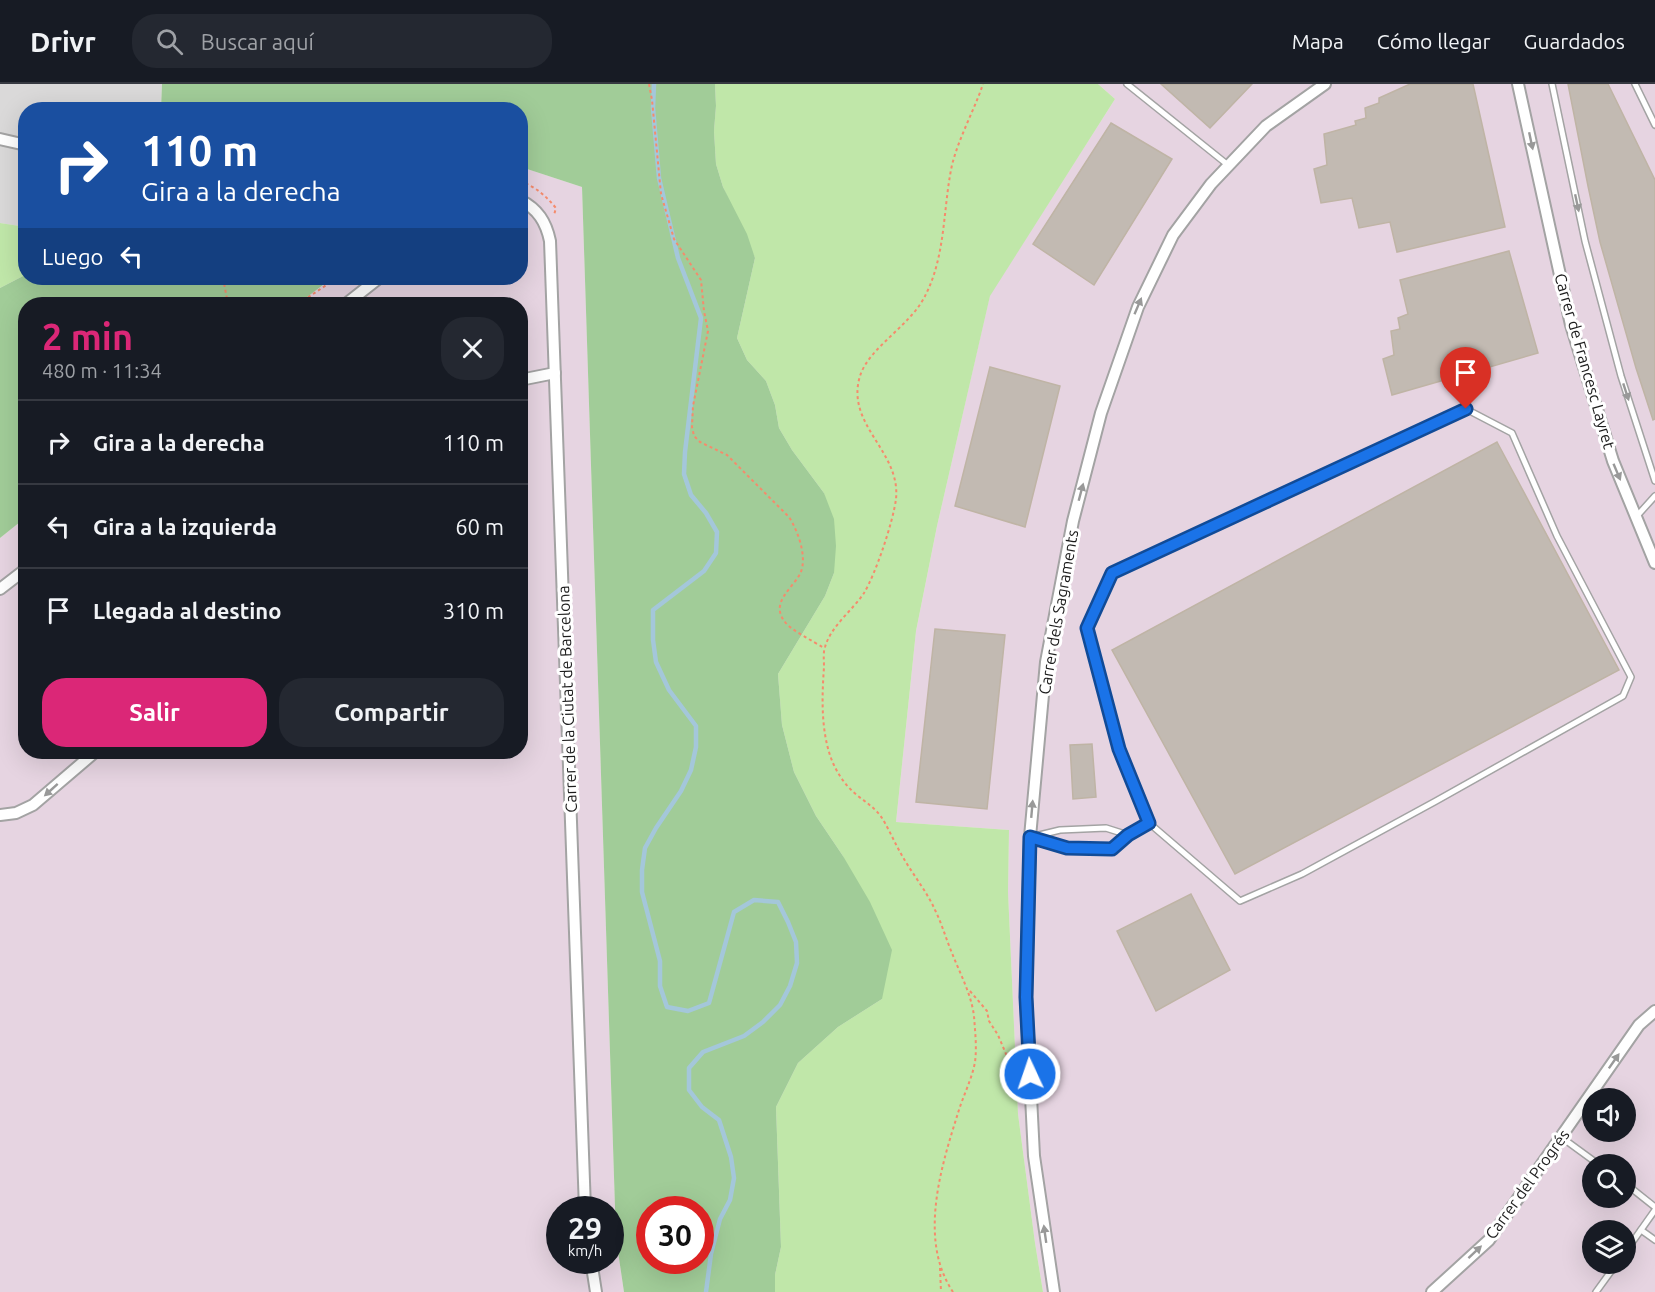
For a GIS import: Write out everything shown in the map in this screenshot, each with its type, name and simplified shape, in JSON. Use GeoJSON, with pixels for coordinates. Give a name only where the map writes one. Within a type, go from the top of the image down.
{"type":"FeatureCollection","features":[{"type":"Feature","properties":{"kind":"street","name":"Carrer dels Sagraments"},"geometry":{"type":"LineString","coordinates":[[1054,1292],[1034,1156],[1026,997],[1030,837],[1046,662],[1073,520],[1101,413],[1137,307],[1173,235],[1211,184],[1266,126],[1325,84]]}},
{"type":"Feature","properties":{"kind":"street","name":"Carrer de Francesc Layret"},"geometry":{"type":"LineString","coordinates":[[1518,84],[1571,325],[1613,461],[1655,563]]}},
{"type":"Feature","properties":{"kind":"street"},"geometry":{"type":"LineString","coordinates":[[0,139],[18,143]]}},
{"type":"Feature","properties":{"kind":"street","name":"Carrer de la Ciutat de Barcelona"},"geometry":{"type":"LineString","coordinates":[[528,205],[544,221],[548,234],[585,1196]]}},
{"type":"Feature","properties":{"kind":"street"},"geometry":{"type":"LineString","coordinates":[[355,297],[370,285]]}},
{"type":"Feature","properties":{"kind":"street"},"geometry":{"type":"LineString","coordinates":[[528,378],[555,373]]}},
{"type":"Feature","properties":{"kind":"street"},"geometry":{"type":"LineString","coordinates":[[0,589],[18,575]]}},
{"type":"Feature","properties":{"kind":"street"},"geometry":{"type":"LineString","coordinates":[[0,815],[16,813],[33,805],[87,759]]}},
{"type":"Feature","properties":{"kind":"street","name":"Carrer del Progrés"},"geometry":{"type":"LineString","coordinates":[[1432,1292],[1488,1240],[1639,1025],[1655,1011]]}},
{"type":"Feature","properties":{"kind":"street"},"geometry":{"type":"LineString","coordinates":[[593,1274],[596,1292]]}},
{"type":"Feature","properties":{"kind":"lane"},"geometry":{"type":"LineString","coordinates":[[1127,84],[1228,165]]}},
{"type":"Feature","properties":{"kind":"lane"},"geometry":{"type":"LineString","coordinates":[[1552,84],[1585,242],[1621,376],[1655,481]]}},
{"type":"Feature","properties":{"kind":"lane"},"geometry":{"type":"LineString","coordinates":[[1635,84],[1655,125]]}},
{"type":"Feature","properties":{"kind":"lane"},"geometry":{"type":"LineString","coordinates":[[1466,409],[1512,433],[1557,536],[1631,677],[1623,696],[1302,874],[1240,901],[1149,823],[1119,749],[1087,628],[1112,573],[1466,409]]}},
{"type":"Feature","properties":{"kind":"lane"},"geometry":{"type":"LineString","coordinates":[[1636,517],[1655,496]]}},
{"type":"Feature","properties":{"kind":"lane"},"geometry":{"type":"LineString","coordinates":[[1030,837],[1067,848],[1112,849],[1128,835],[1149,823]]}},
{"type":"Feature","properties":{"kind":"lane"},"geometry":{"type":"LineString","coordinates":[[1030,837],[1060,830],[1106,828],[1128,835]]}},
{"type":"Feature","properties":{"kind":"lane"},"geometry":{"type":"LineString","coordinates":[[1561,1137],[1584,1154]]}},
{"type":"Feature","properties":{"kind":"lane"},"geometry":{"type":"LineString","coordinates":[[1636,1193],[1655,1209],[1636,1237]]}},
{"type":"Feature","properties":{"kind":"lane"},"geometry":{"type":"LineString","coordinates":[[1641,1230],[1655,1240]]}},
{"type":"Feature","properties":{"kind":"lane"},"geometry":{"type":"LineString","coordinates":[[1596,1292],[1609,1274]]}},
{"type":"Feature","properties":{"kind":"path"},"geometry":{"type":"LineString","coordinates":[[649,84],[661,194],[674,239],[701,280],[708,331],[693,406],[694,436],[700,442],[732,460],[789,517],[794,525],[803,557],[801,573],[781,599],[779,608],[786,624],[825,648]]}},
{"type":"Feature","properties":{"kind":"path"},"geometry":{"type":"LineString","coordinates":[[941,1292],[935,1220],[936,1193],[974,1064],[976,1038],[973,1013],[967,989],[933,905],[897,848],[882,818],[876,810],[855,794],[834,767],[826,740],[822,696],[825,648],[834,631],[864,593],[886,538],[896,497],[894,473],[859,408],[857,397],[859,378],[862,369],[872,357],[917,311],[932,283],[939,254],[954,159],[983,84]]}},
{"type":"Feature","properties":{"kind":"path"},"geometry":{"type":"LineString","coordinates":[[528,184],[556,208],[553,218]]}},
{"type":"Feature","properties":{"kind":"path"},"geometry":{"type":"LineString","coordinates":[[308,297],[326,285]]}},
{"type":"Feature","properties":{"kind":"path"},"geometry":{"type":"LineString","coordinates":[[967,989],[987,1011],[989,1021],[1006,1054],[1030,1074]]}},
{"type":"Feature","properties":{"kind":"path"},"geometry":{"type":"LineString","coordinates":[[939,1262],[953,1292]]}},
{"type":"Feature","properties":{"kind":"shaded area"},"geometry":{"type":"Polygon","coordinates":[[[0,84],[162,84],[161,102],[18,102],[18,226],[0,223],[0,84]]]}},
{"type":"Feature","properties":{"kind":"shaded area"},"geometry":{"type":"Polygon","coordinates":[[[1098,84],[1655,84],[1655,1292],[1043,1292],[1018,1114],[1008,892],[1009,830],[896,822],[916,631],[937,526],[990,295],[1115,99],[1098,84]]]}},
{"type":"Feature","properties":{"kind":"shaded area"},"geometry":{"type":"Polygon","coordinates":[[[528,169],[582,187],[615,1196],[546,1196],[546,1274],[621,1274],[624,1292],[0,1292],[0,538],[18,524],[18,759],[528,759],[528,297],[307,297],[323,285],[528,285],[528,169]]]}},
{"type":"Feature","properties":{"kind":"green space"},"geometry":{"type":"Polygon","coordinates":[[[162,84],[715,84],[716,164],[723,187],[747,234],[755,258],[737,338],[747,360],[766,381],[775,405],[779,428],[792,450],[824,493],[834,519],[836,546],[834,573],[825,596],[778,674],[782,725],[794,772],[816,816],[870,902],[892,950],[882,999],[838,1027],[798,1063],[776,1107],[781,1247],[775,1275],[775,1292],[624,1292],[621,1274],[624,1274],[624,1196],[615,1196],[582,187],[528,169],[528,102],[161,102],[162,84]]]}},
{"type":"Feature","properties":{"kind":"green space"},"geometry":{"type":"Polygon","coordinates":[[[715,84],[1098,84],[1115,99],[990,296],[937,526],[916,631],[896,822],[1009,830],[1008,892],[1018,1114],[1043,1292],[775,1292],[775,1275],[781,1247],[776,1107],[798,1063],[838,1027],[882,999],[843,856],[816,816],[794,772],[782,725],[778,674],[825,596],[834,573],[824,493],[792,450],[779,428],[775,405],[766,381],[747,360],[737,338],[755,258],[723,187],[716,164],[715,84]]]}},
{"type":"Feature","properties":{"kind":"green space"},"geometry":{"type":"Polygon","coordinates":[[[0,223],[18,226],[18,279],[0,288],[0,223]]]}},
{"type":"Feature","properties":{"kind":"green space"},"geometry":{"type":"Polygon","coordinates":[[[18,279],[18,285],[323,285],[307,297],[18,297],[18,524],[0,538],[0,288],[18,279]]]}},
{"type":"Feature","properties":{"kind":"building"},"geometry":{"type":"Polygon","coordinates":[[[1161,84],[1252,84],[1210,128],[1161,84]]]}},
{"type":"Feature","properties":{"kind":"building"},"geometry":{"type":"Polygon","coordinates":[[[1410,84],[1473,84],[1505,227],[1397,252],[1390,222],[1359,228],[1352,198],[1321,203],[1314,169],[1327,165],[1324,134],[1356,125],[1355,121],[1366,118],[1365,108],[1379,103],[1379,98],[1410,84]]]}},
{"type":"Feature","properties":{"kind":"building"},"geometry":{"type":"Polygon","coordinates":[[[1568,84],[1608,84],[1655,180],[1655,419],[1653,420],[1600,242],[1568,84]]]}},
{"type":"Feature","properties":{"kind":"building"},"geometry":{"type":"Polygon","coordinates":[[[1111,123],[1172,159],[1094,285],[1033,244],[1111,123]]]}},
{"type":"Feature","properties":{"kind":"building"},"geometry":{"type":"Polygon","coordinates":[[[1509,251],[1538,353],[1392,395],[1383,359],[1394,355],[1391,331],[1400,329],[1398,318],[1408,314],[1400,280],[1509,251]]]}},
{"type":"Feature","properties":{"kind":"building"},"geometry":{"type":"Polygon","coordinates":[[[990,367],[1060,386],[1025,527],[955,506],[990,367]]]}},
{"type":"Feature","properties":{"kind":"building"},"geometry":{"type":"Polygon","coordinates":[[[1497,442],[1619,670],[1235,874],[1112,650],[1497,442]]]}},
{"type":"Feature","properties":{"kind":"building"},"geometry":{"type":"Polygon","coordinates":[[[935,629],[1005,635],[987,809],[916,802],[935,629]]]}},
{"type":"Feature","properties":{"kind":"building"},"geometry":{"type":"Polygon","coordinates":[[[1092,744],[1096,797],[1073,799],[1070,745],[1092,744]]]}},
{"type":"Feature","properties":{"kind":"building"},"geometry":{"type":"Polygon","coordinates":[[[1191,894],[1230,970],[1156,1011],[1117,931],[1191,894]]]}},
{"type":"Feature","properties":{"kind":"waterway"},"geometry":{"type":"LineString","coordinates":[[654,84],[653,108],[659,178],[678,258],[701,318],[684,474],[691,495],[706,513],[717,532],[716,553],[704,571],[653,610],[656,662],[669,690],[696,726],[696,747],[691,770],[681,791],[645,848],[642,892],[660,961],[660,986],[667,1007],[688,1011],[709,1003],[734,912],[754,900],[778,902],[796,942],[797,963],[790,986],[780,1005],[763,1022],[744,1036],[703,1052],[689,1068],[689,1090],[702,1107],[719,1120],[731,1157],[734,1178],[730,1200],[720,1219],[711,1254],[706,1292]]}},
{"type":"Feature","properties":{"kind":"route"},"geometry":{"type":"LineString","coordinates":[[1030,1074],[1026,997],[1030,837],[1067,848],[1112,849],[1128,835],[1149,823],[1119,749],[1087,628],[1112,573],[1466,409]]}}]}
